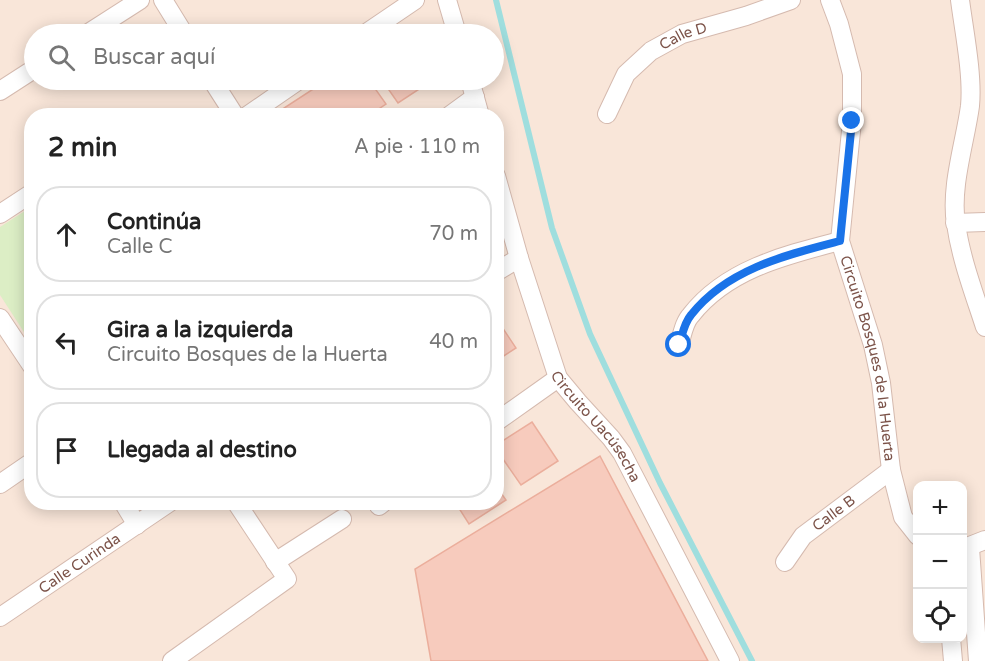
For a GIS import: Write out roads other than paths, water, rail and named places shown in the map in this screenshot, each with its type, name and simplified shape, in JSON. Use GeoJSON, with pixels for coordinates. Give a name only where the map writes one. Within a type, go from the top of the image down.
{"type":"FeatureCollection","features":[{"type":"Feature","properties":{"kind":"street"},"geometry":{"type":"LineString","coordinates":[[103,24],[140,0]]}},
{"type":"Feature","properties":{"kind":"street"},"geometry":{"type":"LineString","coordinates":[[163,0],[178,24]]}},
{"type":"Feature","properties":{"kind":"street"},"geometry":{"type":"LineString","coordinates":[[380,24],[415,0]]}},
{"type":"Feature","properties":{"kind":"street"},"geometry":{"type":"LineString","coordinates":[[447,0],[454,24]]}},
{"type":"Feature","properties":{"kind":"street","name":"Calle D"},"geometry":{"type":"LineString","coordinates":[[607,114],[626,74],[651,51],[682,34],[746,16],[791,0]]}},
{"type":"Feature","properties":{"kind":"street","name":"Circuito Bosques de la Huerta"},"geometry":{"type":"LineString","coordinates":[[830,0],[852,74],[852,121],[840,241],[873,345],[881,383],[891,470],[903,517],[917,535]]}},
{"type":"Feature","properties":{"kind":"street"},"geometry":{"type":"LineString","coordinates":[[960,0],[967,50],[970,103],[957,181],[956,223],[969,279],[985,327]]}},
{"type":"Feature","properties":{"kind":"street"},"geometry":{"type":"LineString","coordinates":[[0,91],[24,75]]}},
{"type":"Feature","properties":{"kind":"street"},"geometry":{"type":"LineString","coordinates":[[218,90],[230,108]]}},
{"type":"Feature","properties":{"kind":"street"},"geometry":{"type":"LineString","coordinates":[[259,108],[285,90]]}},
{"type":"Feature","properties":{"kind":"street"},"geometry":{"type":"LineString","coordinates":[[456,108],[471,90]]}},
{"type":"Feature","properties":{"kind":"street"},"geometry":{"type":"LineString","coordinates":[[474,90],[478,108]]}},
{"type":"Feature","properties":{"kind":"street"},"geometry":{"type":"LineString","coordinates":[[0,214],[24,198]]}},
{"type":"Feature","properties":{"kind":"street","name":"Circuito Uacúsecha"},"geometry":{"type":"LineString","coordinates":[[504,205],[558,378],[622,453],[730,661]]}},
{"type":"Feature","properties":{"kind":"street"},"geometry":{"type":"LineString","coordinates":[[956,223],[985,222]]}},
{"type":"Feature","properties":{"kind":"street"},"geometry":{"type":"LineString","coordinates":[[679,345],[689,316],[709,297],[743,273],[776,258],[840,241]]}},
{"type":"Feature","properties":{"kind":"street"},"geometry":{"type":"LineString","coordinates":[[504,267],[519,258]]}},
{"type":"Feature","properties":{"kind":"street"},"geometry":{"type":"LineString","coordinates":[[0,318],[7,345],[24,359]]}},
{"type":"Feature","properties":{"kind":"street"},"geometry":{"type":"LineString","coordinates":[[504,416],[558,378]]}},
{"type":"Feature","properties":{"kind":"street"},"geometry":{"type":"LineString","coordinates":[[0,484],[24,468]]}},
{"type":"Feature","properties":{"kind":"street","name":"Calle B"},"geometry":{"type":"LineString","coordinates":[[785,562],[803,536],[891,470]]}},
{"type":"Feature","properties":{"kind":"street","name":"Calle Curinda"},"geometry":{"type":"LineString","coordinates":[[0,617],[137,525],[128,510]]}},
{"type":"Feature","properties":{"kind":"street"},"geometry":{"type":"LineString","coordinates":[[137,525],[159,510]]}},
{"type":"Feature","properties":{"kind":"street"},"geometry":{"type":"LineString","coordinates":[[172,661],[287,579],[241,510]]}},
{"type":"Feature","properties":{"kind":"street"},"geometry":{"type":"LineString","coordinates":[[275,562],[342,519]]}},
{"type":"Feature","properties":{"kind":"street"},"geometry":{"type":"LineString","coordinates":[[972,545],[978,661]]}},
{"type":"Feature","properties":{"kind":"street"},"geometry":{"type":"LineString","coordinates":[[951,643],[952,661]]}},
{"type":"Feature","properties":{"kind":"waterway"},"geometry":{"type":"LineString","coordinates":[[496,0],[502,24]]}},
{"type":"Feature","properties":{"kind":"waterway"},"geometry":{"type":"LineString","coordinates":[[504,33],[552,228],[590,334],[660,483],[752,661]]}}]}
